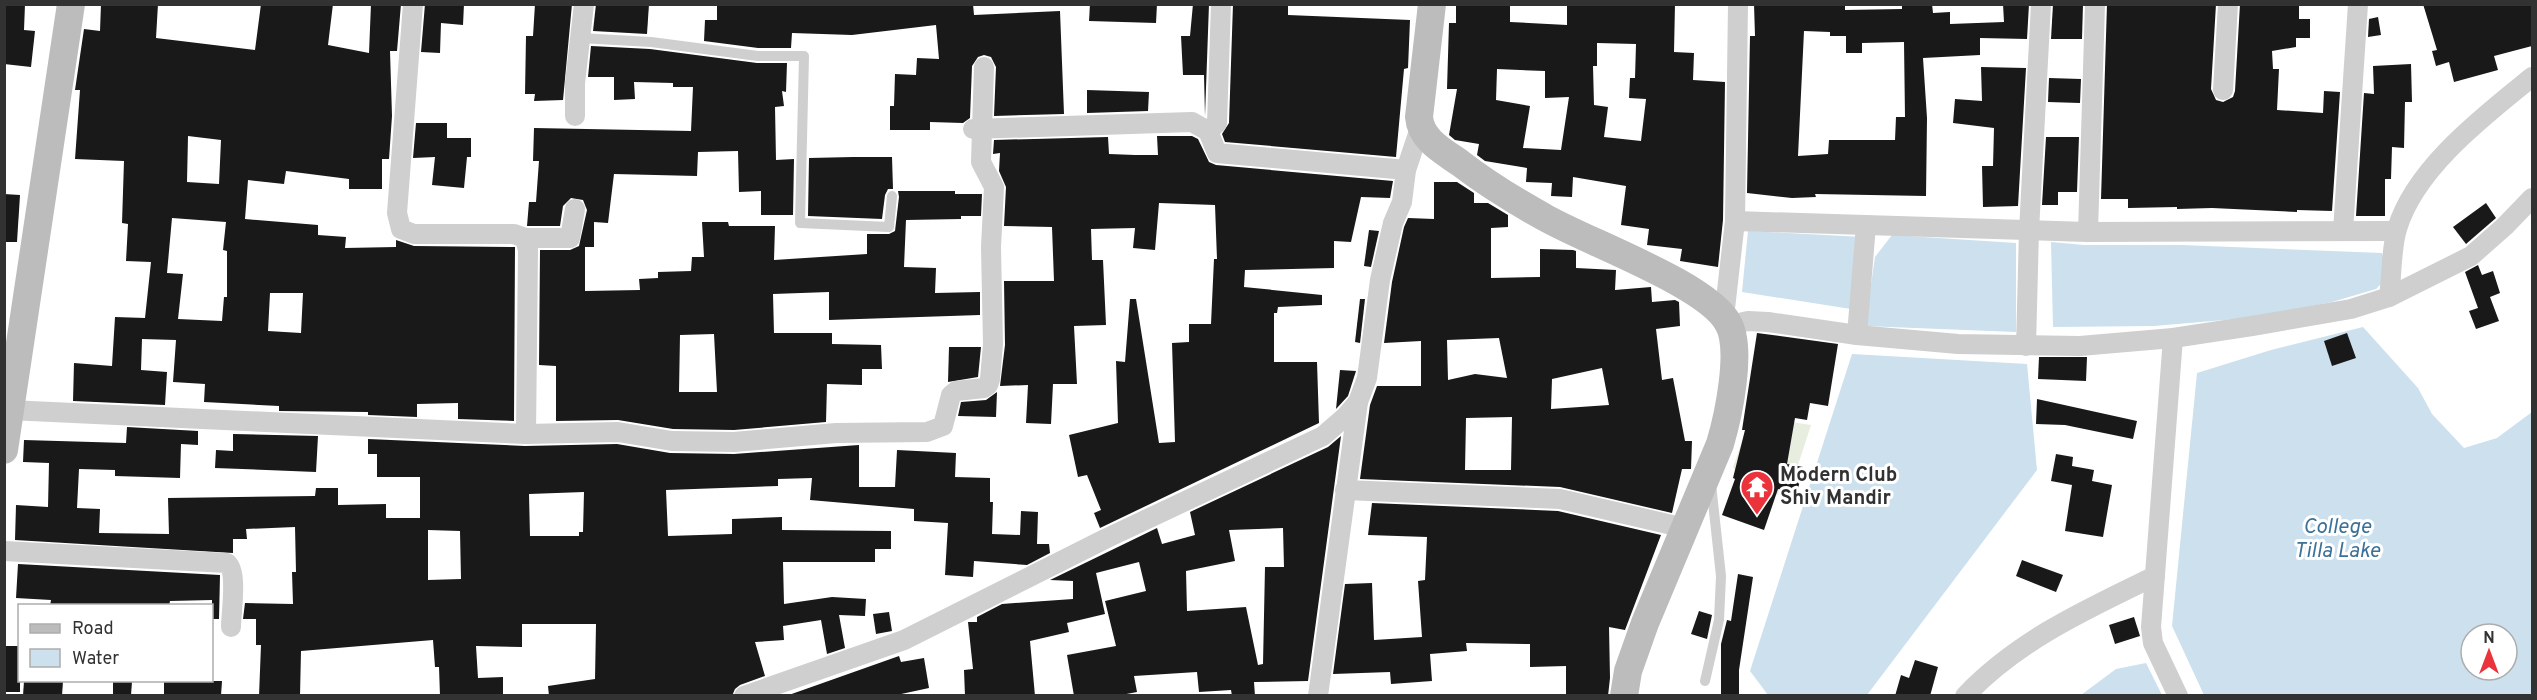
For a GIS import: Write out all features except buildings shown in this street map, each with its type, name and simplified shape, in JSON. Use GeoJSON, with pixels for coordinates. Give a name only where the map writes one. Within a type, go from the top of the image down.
{"type":"FeatureCollection","features":[{"type":"Feature","properties":{"kind":"main road"},"geometry":{"type":"LineString","coordinates":[[4,450],[7,410],[71,4]]}},
{"type":"Feature","properties":{"kind":"main road"},"geometry":{"type":"LineString","coordinates":[[1432,4],[1419,117],[1420,128],[1431,142],[1480,178],[1545,218],[1692,290],[1720,310],[1727,321],[1732,338],[1733,386],[1729,414],[1709,469],[1645,623],[1628,671],[1624,696]]}},
{"type":"Feature","properties":{"kind":"street"},"geometry":{"type":"LineString","coordinates":[[413,4],[398,213],[401,229],[414,234],[514,234],[525,238],[570,238],[575,209]]}},
{"type":"Feature","properties":{"kind":"street"},"geometry":{"type":"LineString","coordinates":[[575,116],[574,83],[584,4]]}},
{"type":"Feature","properties":{"kind":"street"},"geometry":{"type":"LineString","coordinates":[[1208,131],[1217,123],[1221,4]]}},
{"type":"Feature","properties":{"kind":"street"},"geometry":{"type":"LineString","coordinates":[[1738,4],[1735,221],[1727,321],[1768,321],[1857,335],[1958,344],[2080,346],[2173,338],[2351,309],[2389,297],[2471,256],[2532,198]]}},
{"type":"Feature","properties":{"kind":"street"},"geometry":{"type":"LineString","coordinates":[[2026,346],[2029,231],[2041,4]]}},
{"type":"Feature","properties":{"kind":"street"},"geometry":{"type":"LineString","coordinates":[[2088,232],[2095,4]]}},
{"type":"Feature","properties":{"kind":"street"},"geometry":{"type":"LineString","coordinates":[[2223,90],[2228,4]]}},
{"type":"Feature","properties":{"kind":"street"},"geometry":{"type":"LineString","coordinates":[[2343,231],[2358,4]]}},
{"type":"Feature","properties":{"kind":"street"},"geometry":{"type":"LineString","coordinates":[[7,410],[526,434],[618,432],[672,441],[734,442],[846,432],[927,432],[943,426],[951,395],[956,391],[984,388],[990,379],[993,344],[991,247],[994,187],[981,162],[977,129],[984,67]]}},
{"type":"Feature","properties":{"kind":"street"},"geometry":{"type":"LineString","coordinates":[[2389,297],[2396,231],[2407,205],[2429,172],[2466,134],[2532,77]]}},
{"type":"Feature","properties":{"kind":"street"},"geometry":{"type":"LineString","coordinates":[[977,129],[1191,122],[1208,131],[1216,153],[1406,170]]}},
{"type":"Feature","properties":{"kind":"street"},"geometry":{"type":"LineString","coordinates":[[1318,696],[1358,402],[1367,378],[1380,280],[1393,223],[1402,202],[1406,170],[1420,128]]}},
{"type":"Feature","properties":{"kind":"street"},"geometry":{"type":"LineString","coordinates":[[1735,221],[1865,234],[2029,231],[2396,231]]}},
{"type":"Feature","properties":{"kind":"street"},"geometry":{"type":"LineString","coordinates":[[1857,335],[1865,234]]}},
{"type":"Feature","properties":{"kind":"street"},"geometry":{"type":"LineString","coordinates":[[525,238],[528,250],[526,434]]}},
{"type":"Feature","properties":{"kind":"street"},"geometry":{"type":"LineString","coordinates":[[2173,338],[2151,627],[2153,643],[2178,696]]}},
{"type":"Feature","properties":{"kind":"street"},"geometry":{"type":"LineString","coordinates":[[744,696],[904,640],[1105,539],[1323,436],[1358,402]]}},
{"type":"Feature","properties":{"kind":"street"},"geometry":{"type":"LineString","coordinates":[[1346,490],[1560,499],[1685,528]]}},
{"type":"Feature","properties":{"kind":"street"},"geometry":{"type":"LineString","coordinates":[[4,551],[227,563],[232,571],[233,580],[231,627]]}},
{"type":"Feature","properties":{"kind":"street"},"geometry":{"type":"LineString","coordinates":[[1965,696],[1986,674],[2021,647],[2068,618],[2155,576]]}},
{"type":"Feature","properties":{"kind":"lane"},"geometry":{"type":"LineString","coordinates":[[580,38],[651,42],[758,56],[804,56],[800,223],[888,227],[892,196]]}},
{"type":"Feature","properties":{"kind":"lane"},"geometry":{"type":"LineString","coordinates":[[1705,681],[1719,620],[1721,576],[1709,469]]}},
{"type":"Feature","properties":{"kind":"shaded area"},"geometry":{"type":"Polygon","coordinates":[[[1751,416],[1811,425],[1788,496],[1748,491],[1733,467],[1751,416]]]}},
{"type":"Feature","properties":{"kind":"water"},"geometry":{"type":"Polygon","coordinates":[[[1748,231],[1863,237],[1851,309],[1742,292],[1748,231]]]}},
{"type":"Feature","properties":{"kind":"water"},"geometry":{"type":"Polygon","coordinates":[[[1892,235],[2016,243],[2016,332],[1865,326],[1875,257],[1892,235]]]}},
{"type":"Feature","properties":{"kind":"water"},"geometry":{"type":"Polygon","coordinates":[[[2051,242],[2084,245],[2182,245],[2382,253],[2389,276],[2376,289],[2332,302],[2259,317],[2154,326],[2053,327],[2051,242]]]}},
{"type":"Feature","properties":{"kind":"water","name":"College Tilla Lake"},"geometry":{"type":"Polygon","coordinates":[[[2363,327],[2418,388],[2432,414],[2464,448],[2497,438],[2532,412],[2532,695],[2204,695],[2172,626],[2197,373],[2271,350],[2363,327]]]}},
{"type":"Feature","properties":{"kind":"water"},"geometry":{"type":"Polygon","coordinates":[[[1852,354],[2027,364],[2037,470],[1867,695],[1768,695],[1750,671],[1852,354]]]}},
{"type":"Feature","properties":{"kind":"water"},"geometry":{"type":"Polygon","coordinates":[[[2146,663],[2162,695],[2081,695],[2116,669],[2146,663]]]}},
{"type":"Feature","properties":{"kind":"place","name":"Modern Club Shiv Mandir"},"geometry":{"type":"Point","coordinates":[1757,516]}}]}
